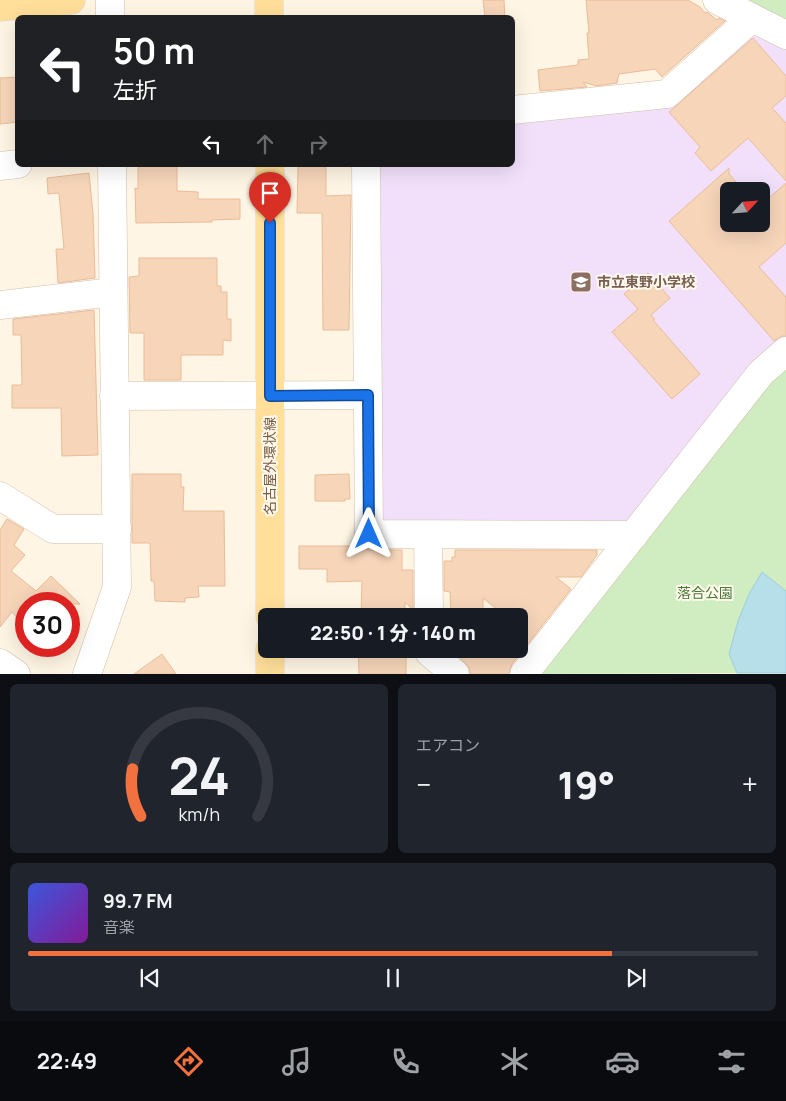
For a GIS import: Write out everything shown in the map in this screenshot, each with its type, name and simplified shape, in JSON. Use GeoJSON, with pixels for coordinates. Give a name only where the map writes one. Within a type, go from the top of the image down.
{"type":"FeatureCollection","features":[{"type":"Feature","properties":{"kind":"main road"},"geometry":{"type":"LineString","coordinates":[[0,7],[71,0]]}},
{"type":"Feature","properties":{"kind":"main road"},"geometry":{"type":"LineString","coordinates":[[269,0],[269,15]]}},
{"type":"Feature","properties":{"kind":"main road","name":"名古屋外環状線"},"geometry":{"type":"LineString","coordinates":[[270,167],[270,608]]}},
{"type":"Feature","properties":{"kind":"main road"},"geometry":{"type":"LineString","coordinates":[[270,658],[270,674]]}},
{"type":"Feature","properties":{"kind":"street"},"geometry":{"type":"LineString","coordinates":[[110,0],[110,15]]}},
{"type":"Feature","properties":{"kind":"street"},"geometry":{"type":"LineString","coordinates":[[718,0],[786,35]]}},
{"type":"Feature","properties":{"kind":"street"},"geometry":{"type":"LineString","coordinates":[[515,110],[667,94],[752,18]]}},
{"type":"Feature","properties":{"kind":"street"},"geometry":{"type":"LineString","coordinates":[[0,166],[15,164]]}},
{"type":"Feature","properties":{"kind":"street"},"geometry":{"type":"LineString","coordinates":[[87,674],[117,587],[112,167]]}},
{"type":"Feature","properties":{"kind":"street"},"geometry":{"type":"LineString","coordinates":[[366,167],[369,534],[428,536],[634,535]]}},
{"type":"Feature","properties":{"kind":"street"},"geometry":{"type":"LineString","coordinates":[[0,305],[113,292]]}},
{"type":"Feature","properties":{"kind":"street"},"geometry":{"type":"LineString","coordinates":[[524,674],[761,372],[786,351]]}},
{"type":"Feature","properties":{"kind":"street"},"geometry":{"type":"LineString","coordinates":[[114,396],[368,395]]}},
{"type":"Feature","properties":{"kind":"street"},"geometry":{"type":"LineString","coordinates":[[0,496],[53,529],[117,529]]}},
{"type":"Feature","properties":{"kind":"street"},"geometry":{"type":"LineString","coordinates":[[428,536],[429,608]]}},
{"type":"Feature","properties":{"kind":"street"},"geometry":{"type":"LineString","coordinates":[[437,658],[455,674]]}},
{"type":"Feature","properties":{"kind":"street"},"geometry":{"type":"LineString","coordinates":[[0,662],[16,674]]}},
{"type":"Feature","properties":{"kind":"shaded area","name":"市立東野小学校"},"geometry":{"type":"Polygon","coordinates":[[[754,31],[786,42],[786,341],[625,524],[383,526],[376,520],[375,167],[515,167],[515,119],[672,103],[754,31]]]}},
{"type":"Feature","properties":{"kind":"green space"},"geometry":{"type":"Polygon","coordinates":[[[733,0],[786,0],[786,27],[733,0]]]}},
{"type":"Feature","properties":{"kind":"green space","name":"落合公園"},"geometry":{"type":"Polygon","coordinates":[[[786,366],[786,673],[541,674],[760,389],[786,366]]]}},
{"type":"Feature","properties":{"kind":"water"},"geometry":{"type":"Polygon","coordinates":[[[762,572],[786,591],[786,673],[737,673],[729,654],[738,621],[749,594],[762,572]]]}},
{"type":"Feature","properties":{"kind":"building"},"geometry":{"type":"Polygon","coordinates":[[[483,0],[504,0],[505,15],[485,15],[483,0]]]}},
{"type":"Feature","properties":{"kind":"building"},"geometry":{"type":"Polygon","coordinates":[[[586,0],[688,0],[717,20],[719,18],[725,21],[662,77],[655,69],[619,74],[617,83],[596,86],[583,82],[587,87],[540,91],[538,70],[578,65],[578,60],[589,59],[586,0]]]}},
{"type":"Feature","properties":{"kind":"building"},"geometry":{"type":"Polygon","coordinates":[[[753,38],[786,76],[786,96],[772,108],[786,123],[786,181],[748,138],[711,171],[695,153],[700,147],[669,112],[753,38]]]}},
{"type":"Feature","properties":{"kind":"building"},"geometry":{"type":"Polygon","coordinates":[[[15,77],[15,122],[0,124],[0,78],[15,77]]]}},
{"type":"Feature","properties":{"kind":"building"},"geometry":{"type":"Polygon","coordinates":[[[138,167],[177,167],[177,191],[198,192],[198,199],[240,199],[240,219],[212,220],[212,222],[136,223],[135,188],[138,189],[138,167]]]}},
{"type":"Feature","properties":{"kind":"building"},"geometry":{"type":"Polygon","coordinates":[[[298,167],[326,167],[326,196],[351,195],[349,330],[323,330],[322,213],[297,213],[298,167]]]}},
{"type":"Feature","properties":{"kind":"building"},"geometry":{"type":"Polygon","coordinates":[[[729,168],[729,174],[736,182],[720,182],[720,232],[770,232],[770,197],[786,183],[786,243],[759,267],[786,297],[786,336],[782,336],[774,341],[669,221],[729,168]]]}},
{"type":"Feature","properties":{"kind":"building"},"geometry":{"type":"Polygon","coordinates":[[[89,173],[93,214],[95,278],[58,283],[56,249],[64,249],[59,193],[48,194],[47,178],[89,173]]]}},
{"type":"Feature","properties":{"kind":"building"},"geometry":{"type":"Polygon","coordinates":[[[139,258],[217,258],[217,286],[221,286],[221,292],[227,292],[227,319],[231,319],[231,341],[223,340],[223,355],[181,355],[181,380],[144,380],[144,333],[130,333],[129,277],[139,276],[139,258]]]}},
{"type":"Feature","properties":{"kind":"building"},"geometry":{"type":"Polygon","coordinates":[[[648,273],[670,298],[651,315],[655,319],[653,320],[700,374],[672,399],[612,332],[638,309],[624,294],[648,273]]]}},
{"type":"Feature","properties":{"kind":"building"},"geometry":{"type":"Polygon","coordinates":[[[94,310],[98,455],[62,456],[61,408],[12,408],[12,385],[22,385],[21,335],[13,335],[13,319],[94,310]]]}},
{"type":"Feature","properties":{"kind":"building"},"geometry":{"type":"Polygon","coordinates":[[[132,474],[181,474],[181,487],[184,487],[183,511],[224,511],[225,586],[198,586],[199,597],[185,598],[185,602],[155,601],[154,581],[151,581],[150,543],[132,543],[132,474]]]}},
{"type":"Feature","properties":{"kind":"building"},"geometry":{"type":"Polygon","coordinates":[[[349,474],[350,499],[345,499],[345,501],[315,501],[315,475],[349,474]]]}},
{"type":"Feature","properties":{"kind":"building"},"geometry":{"type":"Polygon","coordinates":[[[7,519],[24,529],[14,545],[25,555],[11,571],[36,591],[51,576],[68,592],[15,592],[15,615],[12,612],[0,627],[0,530],[7,519]]]}},
{"type":"Feature","properties":{"kind":"building"},"geometry":{"type":"Polygon","coordinates":[[[299,546],[360,546],[369,550],[402,550],[402,570],[413,570],[413,608],[405,602],[405,608],[361,608],[362,581],[327,582],[327,569],[299,569],[299,546]]]}},
{"type":"Feature","properties":{"kind":"building"},"geometry":{"type":"Polygon","coordinates":[[[455,550],[597,550],[597,555],[581,577],[556,577],[571,589],[528,644],[528,608],[495,608],[483,598],[483,608],[451,608],[450,592],[444,591],[444,561],[452,561],[452,557],[455,557],[455,550]]]}},
{"type":"Feature","properties":{"kind":"building"},"geometry":{"type":"Polygon","coordinates":[[[162,654],[176,674],[134,674],[162,654]]]}},
{"type":"Feature","properties":{"kind":"building"},"geometry":{"type":"Polygon","coordinates":[[[358,658],[406,658],[406,674],[359,674],[358,658]]]}},
{"type":"Feature","properties":{"kind":"building"},"geometry":{"type":"Polygon","coordinates":[[[460,658],[517,658],[512,664],[509,674],[470,674],[469,668],[460,658]]]}},
{"type":"Feature","properties":{"kind":"place","name":"市立東野小学校"},"geometry":{"type":"Point","coordinates":[581,282]}},
{"type":"Feature","properties":{"kind":"route"},"geometry":{"type":"LineString","coordinates":[[270,223],[270,396],[368,395],[369,534]]}}]}
